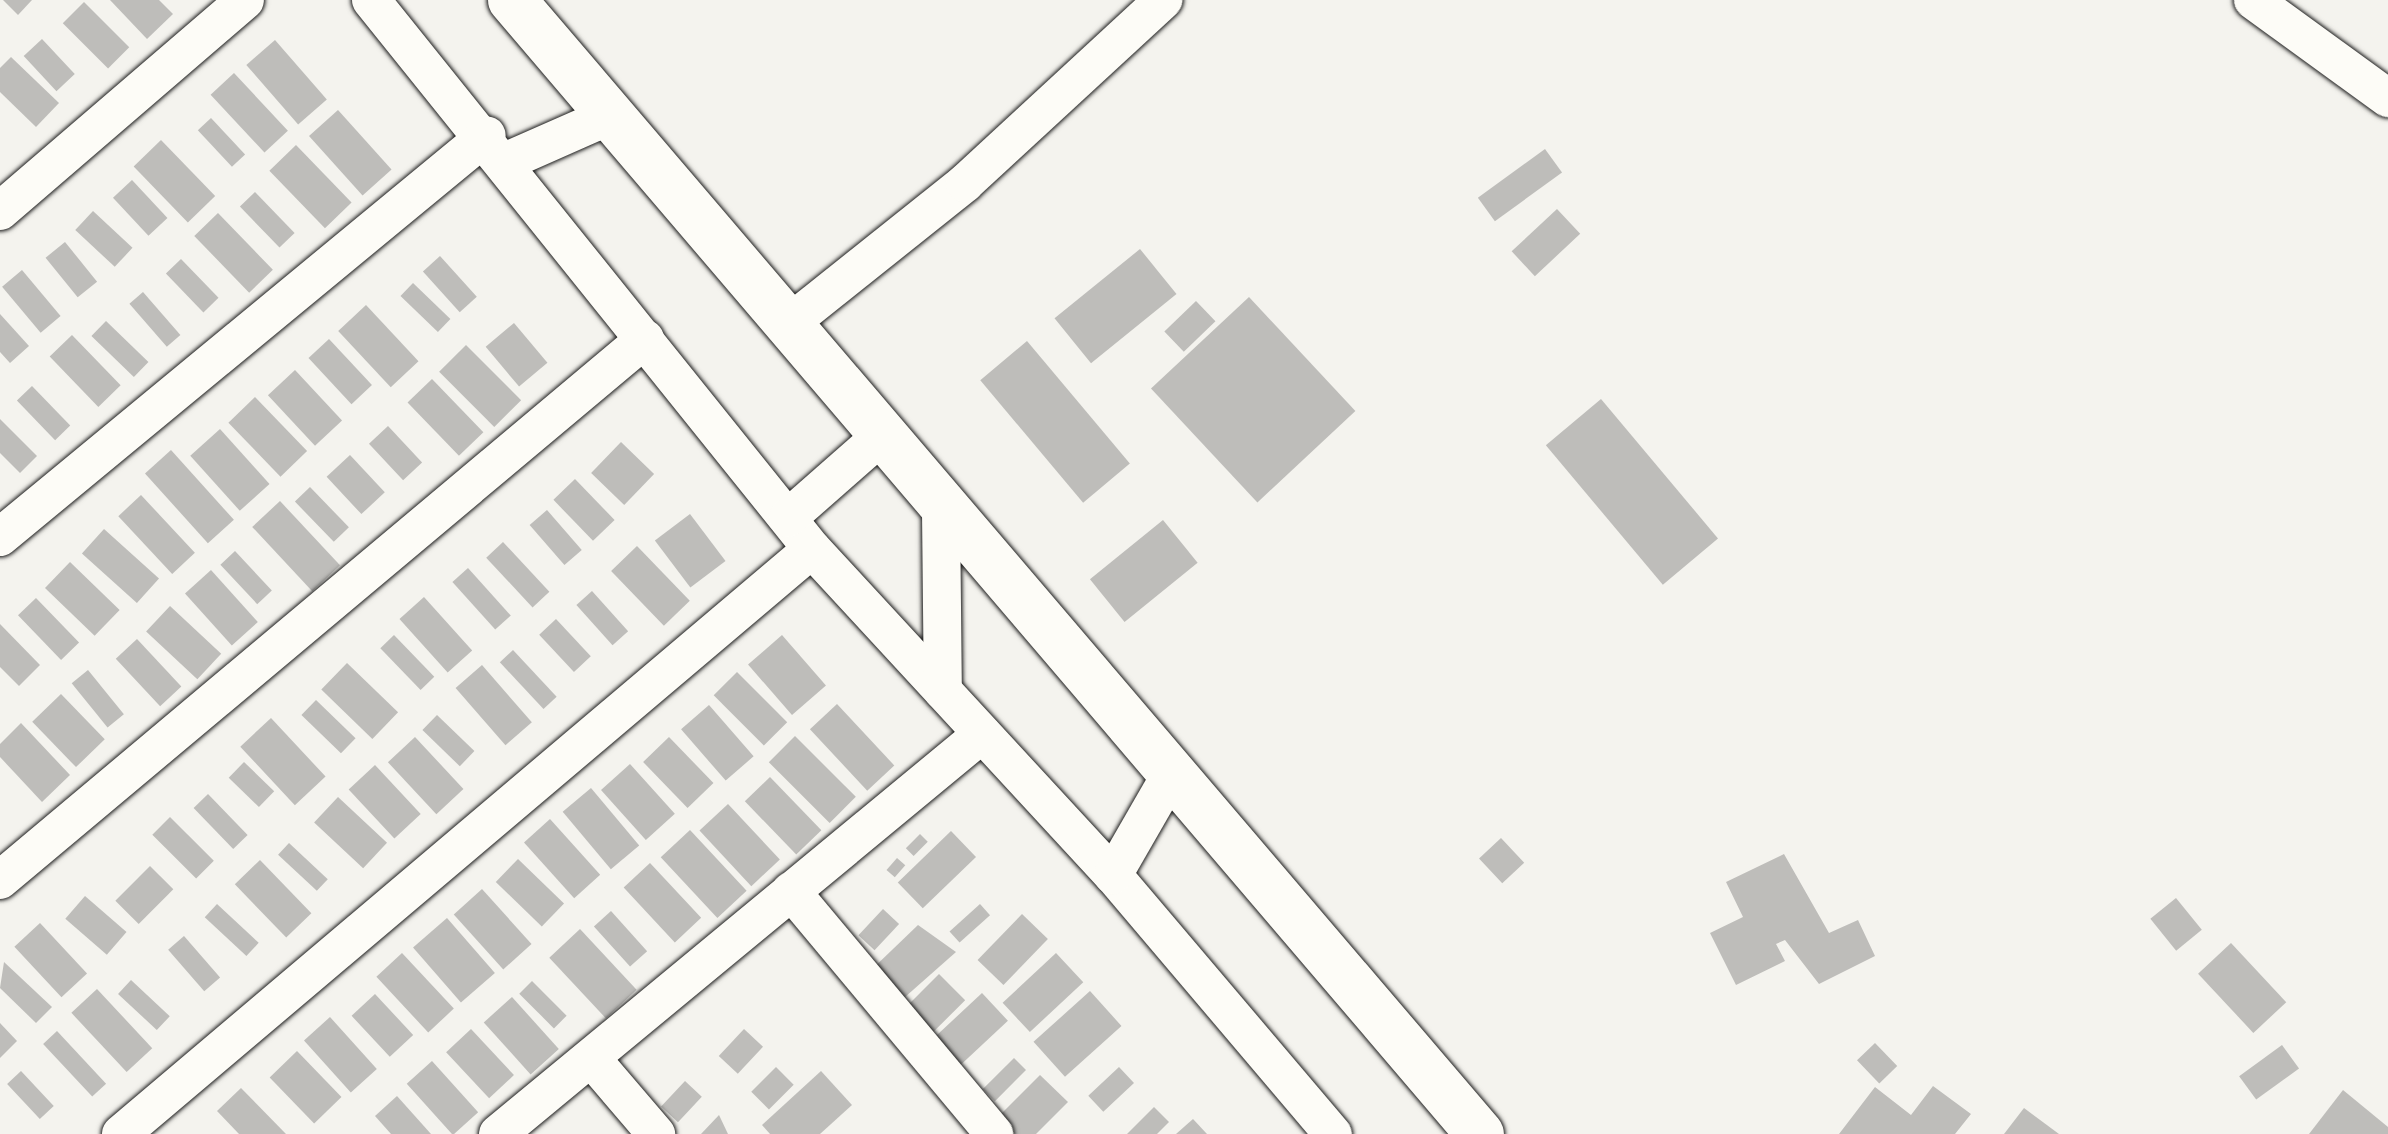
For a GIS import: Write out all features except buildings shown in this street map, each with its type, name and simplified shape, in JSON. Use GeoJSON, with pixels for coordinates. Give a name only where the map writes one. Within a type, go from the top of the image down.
{"type":"FeatureCollection","features":[{"type":"Feature","properties":{"kind":"street"},"geometry":{"type":"LineString","coordinates":[[0,210],[245,0]]}},
{"type":"Feature","properties":{"kind":"street"},"geometry":{"type":"LineString","coordinates":[[371,0],[497,148],[812,549],[1113,875],[1332,1134]]}},
{"type":"Feature","properties":{"kind":"street"},"geometry":{"type":"LineString","coordinates":[[512,0],[941,511],[1174,768],[1480,1134]]}},
{"type":"Feature","properties":{"kind":"street"},"geometry":{"type":"LineString","coordinates":[[786,326],[965,182],[1164,0]]}},
{"type":"Feature","properties":{"kind":"street"},"geometry":{"type":"LineString","coordinates":[[2253,0],[2388,98]]}},
{"type":"Feature","properties":{"kind":"street"},"geometry":{"type":"LineString","coordinates":[[0,537],[497,148],[609,116]]}},
{"type":"Feature","properties":{"kind":"street"},"geometry":{"type":"LineString","coordinates":[[0,880],[645,339]]}},
{"type":"Feature","properties":{"kind":"street"},"geometry":{"type":"LineString","coordinates":[[788,518],[879,438]]}},
{"type":"Feature","properties":{"kind":"street"},"geometry":{"type":"LineString","coordinates":[[941,511],[943,691]]}},
{"type":"Feature","properties":{"kind":"street"},"geometry":{"type":"LineString","coordinates":[[120,1134],[812,549]]}},
{"type":"Feature","properties":{"kind":"street"},"geometry":{"type":"LineString","coordinates":[[498,1134],[982,734]]}},
{"type":"Feature","properties":{"kind":"street"},"geometry":{"type":"LineString","coordinates":[[1113,875],[1174,768]]}},
{"type":"Feature","properties":{"kind":"street"},"geometry":{"type":"LineString","coordinates":[[791,892],[994,1134]]}},
{"type":"Feature","properties":{"kind":"street"},"geometry":{"type":"LineString","coordinates":[[592,1058],[656,1134]]}}]}
